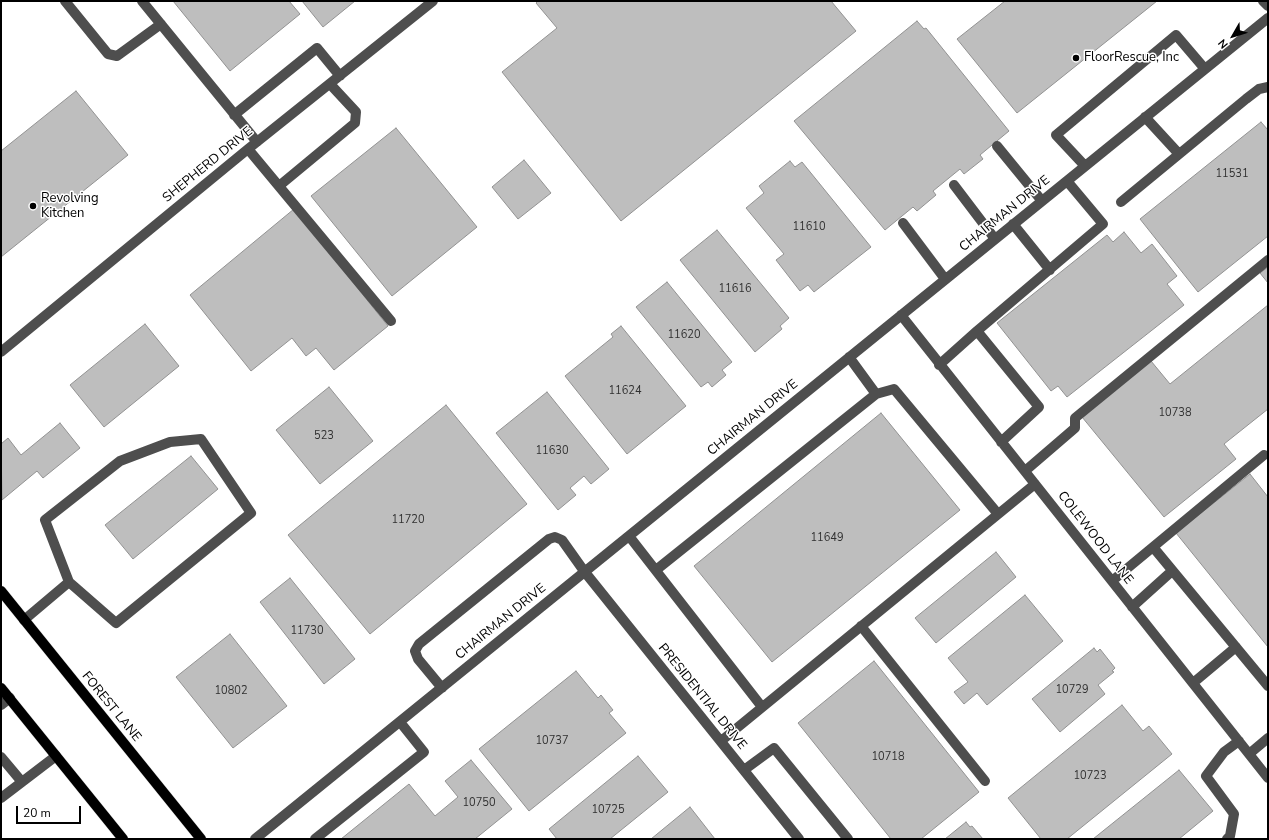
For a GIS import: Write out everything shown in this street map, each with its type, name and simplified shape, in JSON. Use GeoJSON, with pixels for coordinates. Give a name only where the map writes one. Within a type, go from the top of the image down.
{"type":"FeatureCollection","features":[{"type":"Feature","properties":{"kind":"main road","name":"FOREST LANE"},"geometry":{"type":"LineString","coordinates":[[1,591],[201,839]]}},
{"type":"Feature","properties":{"kind":"main road"},"geometry":{"type":"LineString","coordinates":[[1,688],[123,839]]}},
{"type":"Feature","properties":{"kind":"street"},"geometry":{"type":"LineString","coordinates":[[65,1],[108,54],[117,56],[161,24]]}},
{"type":"Feature","properties":{"kind":"street"},"geometry":{"type":"LineString","coordinates":[[142,1],[257,142]]}},
{"type":"Feature","properties":{"kind":"street","name":"SHEPHERD DRIVE"},"geometry":{"type":"LineString","coordinates":[[1,352],[248,149],[433,1]]}},
{"type":"Feature","properties":{"kind":"street"},"geometry":{"type":"LineString","coordinates":[[1263,1],[1268,6]]}},
{"type":"Feature","properties":{"kind":"street","name":"CHAIRMAN DRIVE"},"geometry":{"type":"LineString","coordinates":[[255,839],[1268,18]]}},
{"type":"Feature","properties":{"kind":"street"},"geometry":{"type":"LineString","coordinates":[[1085,166],[1056,135],[1176,35],[1205,69]]}},
{"type":"Feature","properties":{"kind":"street"},"geometry":{"type":"LineString","coordinates":[[234,115],[317,48],[340,76]]}},
{"type":"Feature","properties":{"kind":"street"},"geometry":{"type":"LineString","coordinates":[[279,186],[355,123],[356,112],[330,84]]}},
{"type":"Feature","properties":{"kind":"street"},"geometry":{"type":"LineString","coordinates":[[1121,202],[1246,99],[1259,89],[1268,87]]}},
{"type":"Feature","properties":{"kind":"street"},"geometry":{"type":"LineString","coordinates":[[1145,117],[1179,154]]}},
{"type":"Feature","properties":{"kind":"street"},"geometry":{"type":"LineString","coordinates":[[998,146],[1042,201]]}},
{"type":"Feature","properties":{"kind":"street"},"geometry":{"type":"LineString","coordinates":[[248,149],[391,321]]}},
{"type":"Feature","properties":{"kind":"street"},"geometry":{"type":"LineString","coordinates":[[939,365],[1103,224],[1067,180]]}},
{"type":"Feature","properties":{"kind":"street"},"geometry":{"type":"LineString","coordinates":[[954,184],[995,239]]}},
{"type":"Feature","properties":{"kind":"street"},"geometry":{"type":"LineString","coordinates":[[903,222],[945,279]]}},
{"type":"Feature","properties":{"kind":"street"},"geometry":{"type":"LineString","coordinates":[[1013,224],[1050,270]]}},
{"type":"Feature","properties":{"kind":"street"},"geometry":{"type":"LineString","coordinates":[[1025,471],[1075,428],[1075,418],[1268,260]]}},
{"type":"Feature","properties":{"kind":"street","name":"COLEWOOD LANE"},"geometry":{"type":"LineString","coordinates":[[901,315],[939,365],[1002,442],[1268,778]]}},
{"type":"Feature","properties":{"kind":"street"},"geometry":{"type":"LineString","coordinates":[[977,331],[1039,407],[1002,442]]}},
{"type":"Feature","properties":{"kind":"street"},"geometry":{"type":"LineString","coordinates":[[848,357],[876,394]]}},
{"type":"Feature","properties":{"kind":"street"},"geometry":{"type":"LineString","coordinates":[[656,570],[876,394],[894,389],[998,514]]}},
{"type":"Feature","properties":{"kind":"street"},"geometry":{"type":"LineString","coordinates":[[201,439],[251,513],[116,622],[69,582],[45,520],[120,462],[170,442],[201,439]]}},
{"type":"Feature","properties":{"kind":"street"},"geometry":{"type":"LineString","coordinates":[[1112,581],[1267,456]]}},
{"type":"Feature","properties":{"kind":"street"},"geometry":{"type":"LineString","coordinates":[[721,741],[1035,484]]}},
{"type":"Feature","properties":{"kind":"street"},"geometry":{"type":"LineString","coordinates":[[629,536],[762,707]]}},
{"type":"Feature","properties":{"kind":"street","name":"PRESIDENTIAL DRIVE"},"geometry":{"type":"LineString","coordinates":[[442,688],[418,658],[415,651],[419,644],[549,539],[555,537],[562,540],[584,571],[799,839]]}},
{"type":"Feature","properties":{"kind":"street"},"geometry":{"type":"LineString","coordinates":[[1154,546],[1172,571],[1268,686]]}},
{"type":"Feature","properties":{"kind":"street"},"geometry":{"type":"LineString","coordinates":[[1132,607],[1172,571]]}},
{"type":"Feature","properties":{"kind":"street"},"geometry":{"type":"LineString","coordinates":[[24,620],[69,582]]}},
{"type":"Feature","properties":{"kind":"street"},"geometry":{"type":"LineString","coordinates":[[862,626],[985,781]]}},
{"type":"Feature","properties":{"kind":"street"},"geometry":{"type":"LineString","coordinates":[[1193,683],[1236,647]]}},
{"type":"Feature","properties":{"kind":"street"},"geometry":{"type":"LineString","coordinates":[[1,705],[10,698]]}},
{"type":"Feature","properties":{"kind":"street"},"geometry":{"type":"LineString","coordinates":[[315,839],[424,752],[400,722]]}},
{"type":"Feature","properties":{"kind":"street"},"geometry":{"type":"LineString","coordinates":[[1249,754],[1268,738]]}},
{"type":"Feature","properties":{"kind":"street"},"geometry":{"type":"LineString","coordinates":[[1227,839],[1230,836],[1234,814],[1206,776],[1224,752],[1239,741]]}},
{"type":"Feature","properties":{"kind":"street"},"geometry":{"type":"LineString","coordinates":[[744,770],[774,748],[848,839]]}},
{"type":"Feature","properties":{"kind":"street"},"geometry":{"type":"LineString","coordinates":[[1,798],[56,756]]}},
{"type":"Feature","properties":{"kind":"street"},"geometry":{"type":"LineString","coordinates":[[1,757],[22,782]]}},
{"type":"Feature","properties":{"kind":"building"},"geometry":{"type":"Polygon","coordinates":[[[173,1],[289,1],[300,14],[230,71],[173,1]]]}},
{"type":"Feature","properties":{"kind":"building"},"geometry":{"type":"Polygon","coordinates":[[[302,1],[355,1],[323,27],[302,1]]]}},
{"type":"Feature","properties":{"kind":"building"},"geometry":{"type":"Polygon","coordinates":[[[538,1],[831,1],[856,31],[621,221],[502,72],[557,28],[536,3],[538,1]]]}},
{"type":"Feature","properties":{"kind":"building"},"geometry":{"type":"Polygon","coordinates":[[[1005,1],[1157,1],[1017,113],[957,39],[1005,1]]]}},
{"type":"Feature","properties":{"kind":"building"},"geometry":{"type":"Polygon","coordinates":[[[917,21],[924,29],[926,28],[1009,131],[980,155],[983,159],[964,174],[960,169],[933,191],[936,195],[917,211],[913,207],[885,230],[794,121],[917,21]]]}},
{"type":"Feature","properties":{"kind":"building","name":"Revolving Kitchen"},"geometry":{"type":"Polygon","coordinates":[[[76,91],[128,155],[1,257],[1,151],[76,91]]]}},
{"type":"Feature","properties":{"kind":"building"},"geometry":{"type":"Polygon","coordinates":[[[1261,122],[1268,130],[1268,236],[1198,292],[1140,219],[1261,122]]]}},
{"type":"Feature","properties":{"kind":"building"},"geometry":{"type":"Polygon","coordinates":[[[396,128],[477,227],[392,296],[311,196],[396,128]]]}},
{"type":"Feature","properties":{"kind":"building"},"geometry":{"type":"Polygon","coordinates":[[[524,160],[551,193],[518,219],[492,187],[524,160]]]}},
{"type":"Feature","properties":{"kind":"building"},"geometry":{"type":"Polygon","coordinates":[[[790,161],[795,167],[802,162],[871,247],[814,292],[808,285],[800,291],[776,260],[784,254],[746,208],[764,193],[759,186],[790,161]]]}},
{"type":"Feature","properties":{"kind":"building"},"geometry":{"type":"Polygon","coordinates":[[[294,209],[388,326],[334,370],[316,348],[306,356],[292,338],[251,371],[190,295],[294,209]]]}},
{"type":"Feature","properties":{"kind":"building"},"geometry":{"type":"Polygon","coordinates":[[[717,230],[789,318],[780,326],[782,329],[755,352],[680,260],[717,230]]]}},
{"type":"Feature","properties":{"kind":"building"},"geometry":{"type":"Polygon","coordinates":[[[1124,232],[1141,253],[1152,244],[1177,276],[1167,284],[1184,305],[1067,397],[1058,386],[1051,391],[997,323],[1107,235],[1113,242],[1124,232]]]}},
{"type":"Feature","properties":{"kind":"building"},"geometry":{"type":"Polygon","coordinates":[[[1268,267],[1268,283],[1260,273],[1268,267]]]}},
{"type":"Feature","properties":{"kind":"building"},"geometry":{"type":"Polygon","coordinates":[[[667,282],[732,362],[722,370],[726,375],[712,387],[708,382],[701,387],[636,307],[667,282]]]}},
{"type":"Feature","properties":{"kind":"building"},"geometry":{"type":"Polygon","coordinates":[[[1268,305],[1268,409],[1224,444],[1236,459],[1164,517],[1082,417],[1151,361],[1170,384],[1268,305]]]}},
{"type":"Feature","properties":{"kind":"building"},"geometry":{"type":"Polygon","coordinates":[[[145,324],[179,366],[104,427],[70,385],[145,324]]]}},
{"type":"Feature","properties":{"kind":"building"},"geometry":{"type":"Polygon","coordinates":[[[621,326],[686,406],[627,454],[565,376],[613,337],[611,334],[621,326]]]}},
{"type":"Feature","properties":{"kind":"building"},"geometry":{"type":"Polygon","coordinates":[[[329,387],[373,441],[320,484],[276,430],[329,387]]]}},
{"type":"Feature","properties":{"kind":"building"},"geometry":{"type":"Polygon","coordinates":[[[547,392],[609,469],[591,484],[584,476],[570,488],[576,495],[558,510],[496,433],[547,392]]]}},
{"type":"Feature","properties":{"kind":"building"},"geometry":{"type":"Polygon","coordinates":[[[446,405],[527,504],[370,634],[288,535],[446,405]]]}},
{"type":"Feature","properties":{"kind":"building"},"geometry":{"type":"Polygon","coordinates":[[[881,413],[960,510],[772,662],[694,566],[881,413]]]}},
{"type":"Feature","properties":{"kind":"building"},"geometry":{"type":"Polygon","coordinates":[[[60,423],[80,448],[43,478],[37,471],[2,500],[1,444],[8,438],[21,455],[60,423]]]}},
{"type":"Feature","properties":{"kind":"building"},"geometry":{"type":"Polygon","coordinates":[[[191,456],[218,489],[133,559],[105,525],[191,456]]]}},
{"type":"Feature","properties":{"kind":"building"},"geometry":{"type":"Polygon","coordinates":[[[1250,474],[1268,497],[1268,647],[1176,533],[1250,474]]]}},
{"type":"Feature","properties":{"kind":"building"},"geometry":{"type":"Polygon","coordinates":[[[996,552],[1016,577],[936,643],[915,618],[996,552]]]}},
{"type":"Feature","properties":{"kind":"building"},"geometry":{"type":"Polygon","coordinates":[[[290,578],[355,659],[324,684],[260,602],[290,578]]]}},
{"type":"Feature","properties":{"kind":"building"},"geometry":{"type":"Polygon","coordinates":[[[1025,595],[1063,641],[987,705],[977,693],[964,704],[954,692],[968,682],[948,658],[1025,595]]]}},
{"type":"Feature","properties":{"kind":"building"},"geometry":{"type":"Polygon","coordinates":[[[230,634],[287,706],[233,748],[176,677],[230,634]]]}},
{"type":"Feature","properties":{"kind":"building"},"geometry":{"type":"Polygon","coordinates":[[[1094,648],[1097,652],[1100,649],[1115,668],[1112,671],[1114,672],[1098,685],[1105,694],[1060,732],[1032,699],[1094,648]]]}},
{"type":"Feature","properties":{"kind":"building"},"geometry":{"type":"Polygon","coordinates":[[[874,661],[979,792],[921,839],[891,839],[798,723],[874,661]]]}},
{"type":"Feature","properties":{"kind":"building"},"geometry":{"type":"Polygon","coordinates":[[[576,671],[598,698],[601,695],[613,710],[609,713],[626,733],[529,811],[479,749],[576,671]]]}},
{"type":"Feature","properties":{"kind":"building"},"geometry":{"type":"Polygon","coordinates":[[[1122,705],[1143,731],[1149,726],[1172,754],[1067,839],[1041,839],[1008,798],[1122,705]]]}},
{"type":"Feature","properties":{"kind":"building"},"geometry":{"type":"Polygon","coordinates":[[[638,756],[668,792],[610,839],[557,839],[549,829],[638,756]]]}},
{"type":"Feature","properties":{"kind":"building"},"geometry":{"type":"Polygon","coordinates":[[[471,760],[512,809],[475,839],[341,839],[409,784],[435,816],[458,797],[445,781],[471,760]]]}},
{"type":"Feature","properties":{"kind":"building"},"geometry":{"type":"Polygon","coordinates":[[[1179,770],[1213,811],[1179,839],[1093,839],[1179,770]]]}},
{"type":"Feature","properties":{"kind":"building"},"geometry":{"type":"Polygon","coordinates":[[[690,807],[715,839],[651,839],[690,807]]]}},
{"type":"Feature","properties":{"kind":"building"},"geometry":{"type":"Polygon","coordinates":[[[966,822],[970,827],[972,826],[983,839],[945,839],[966,822]]]}},
{"type":"Feature","properties":{"kind":"place","name":"FloorRescue, Inc"},"geometry":{"type":"Point","coordinates":[1076,58]}},
{"type":"Feature","properties":{"kind":"place","name":"Revolving Kitchen"},"geometry":{"type":"Point","coordinates":[33,206]}}]}
